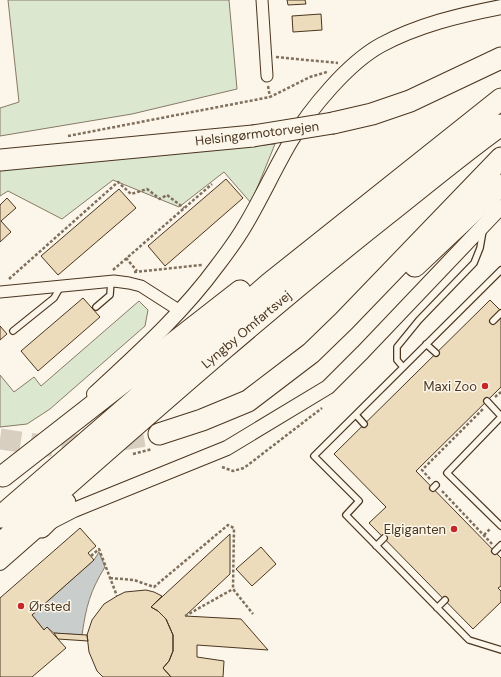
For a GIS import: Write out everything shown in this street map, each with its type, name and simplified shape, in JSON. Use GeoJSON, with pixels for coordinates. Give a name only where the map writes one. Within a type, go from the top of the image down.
{"type":"FeatureCollection","features":[{"type":"Feature","properties":{"kind":"highway"},"geometry":{"type":"LineString","coordinates":[[410,101],[501,45]]}},
{"type":"Feature","properties":{"kind":"highway","name":"Helsingørmotorvejen"},"geometry":{"type":"LineString","coordinates":[[0,160],[253,136],[333,123],[372,114],[410,101],[501,58]]}},
{"type":"Feature","properties":{"kind":"highway"},"geometry":{"type":"LineString","coordinates":[[2,478],[493,94],[501,93]]}},
{"type":"Feature","properties":{"kind":"highway","name":"Lyngby Omfartsvej"},"geometry":{"type":"LineString","coordinates":[[0,517],[270,283],[501,99]]}},
{"type":"Feature","properties":{"kind":"highway","name":"Lyngby Omfartsvej"},"geometry":{"type":"LineString","coordinates":[[0,544],[196,371],[330,259],[501,125]]}},
{"type":"Feature","properties":{"kind":"highway"},"geometry":{"type":"LineString","coordinates":[[159,434],[202,420],[248,401],[311,354],[501,158]]}},
{"type":"Feature","properties":{"kind":"highway"},"geometry":{"type":"LineString","coordinates":[[311,354],[334,342],[501,185]]}},
{"type":"Feature","properties":{"kind":"highway"},"geometry":{"type":"LineString","coordinates":[[41,527],[81,487],[147,428],[196,371]]}},
{"type":"Feature","properties":{"kind":"street"},"geometry":{"type":"LineString","coordinates":[[262,0],[267,76]]}},
{"type":"Feature","properties":{"kind":"street"},"geometry":{"type":"LineString","coordinates":[[2,478],[125,365],[180,311],[217,267],[246,225],[291,141],[309,114],[353,64],[380,46],[418,28],[476,12],[501,7]]}},
{"type":"Feature","properties":{"kind":"street"},"geometry":{"type":"LineString","coordinates":[[0,564],[41,527],[74,510],[227,448],[328,387],[501,207]]}},
{"type":"Feature","properties":{"kind":"street"},"geometry":{"type":"LineString","coordinates":[[3,287],[61,286],[111,281],[130,283],[141,286],[180,311]]}},
{"type":"Feature","properties":{"kind":"lane"},"geometry":{"type":"LineString","coordinates":[[403,367],[397,360],[397,347],[419,320],[474,263],[480,248],[484,226]]}},
{"type":"Feature","properties":{"kind":"lane"},"geometry":{"type":"LineString","coordinates":[[501,270],[314,456],[358,501],[346,515],[469,640],[501,650]]}},
{"type":"Feature","properties":{"kind":"lane"},"geometry":{"type":"LineString","coordinates":[[96,308],[110,295],[111,281]]}},
{"type":"Feature","properties":{"kind":"lane"},"geometry":{"type":"LineString","coordinates":[[14,331],[54,298],[61,286]]}},
{"type":"Feature","properties":{"kind":"lane"},"geometry":{"type":"LineString","coordinates":[[493,321],[501,314]]}},
{"type":"Feature","properties":{"kind":"lane"},"geometry":{"type":"LineString","coordinates":[[426,344],[436,353]]}},
{"type":"Feature","properties":{"kind":"lane"},"geometry":{"type":"LineString","coordinates":[[487,401],[501,417],[447,473],[501,526]]}},
{"type":"Feature","properties":{"kind":"lane"},"geometry":{"type":"LineString","coordinates":[[356,415],[364,424]]}},
{"type":"Feature","properties":{"kind":"lane"},"geometry":{"type":"LineString","coordinates":[[376,546],[384,538]]}},
{"type":"Feature","properties":{"kind":"lane"},"geometry":{"type":"LineString","coordinates":[[495,551],[501,545]]}},
{"type":"Feature","properties":{"kind":"lane"},"geometry":{"type":"LineString","coordinates":[[437,608],[445,600]]}},
{"type":"Feature","properties":{"kind":"path"},"geometry":{"type":"LineString","coordinates":[[265,56],[353,64]]}},
{"type":"Feature","properties":{"kind":"path"},"geometry":{"type":"LineString","coordinates":[[66,136],[270,97],[310,77],[353,64]]}},
{"type":"Feature","properties":{"kind":"path"},"geometry":{"type":"LineString","coordinates":[[3,287],[118,182],[131,194],[147,189],[160,199],[167,195],[184,208]]}},
{"type":"Feature","properties":{"kind":"path"},"geometry":{"type":"LineString","coordinates":[[99,282],[212,184]]}},
{"type":"Feature","properties":{"kind":"path"},"geometry":{"type":"LineString","coordinates":[[126,258],[137,271]]}},
{"type":"Feature","properties":{"kind":"path"},"geometry":{"type":"LineString","coordinates":[[129,272],[204,264],[217,267]]}},
{"type":"Feature","properties":{"kind":"path"},"geometry":{"type":"LineString","coordinates":[[222,467],[233,471],[244,468],[323,406],[328,387]]}},
{"type":"Feature","properties":{"kind":"path"},"geometry":{"type":"LineString","coordinates":[[456,431],[456,436]]}},
{"type":"Feature","properties":{"kind":"path"},"geometry":{"type":"LineString","coordinates":[[110,578],[134,580],[154,587],[228,525],[234,528],[232,589],[253,614]]}},
{"type":"Feature","properties":{"kind":"path"},"geometry":{"type":"LineString","coordinates":[[482,533],[482,538]]}},
{"type":"Feature","properties":{"kind":"path"},"geometry":{"type":"LineString","coordinates":[[91,556],[99,549],[117,596]]}},
{"type":"Feature","properties":{"kind":"path"},"geometry":{"type":"LineString","coordinates":[[185,616],[232,589]]}},
{"type":"Feature","properties":{"kind":"green space"},"geometry":{"type":"Polygon","coordinates":[[[8,0],[229,0],[237,89],[132,114],[0,136],[0,108],[19,102],[8,0]]]}},
{"type":"Feature","properties":{"kind":"green space"},"geometry":{"type":"Polygon","coordinates":[[[275,144],[251,203],[224,172],[179,207],[113,180],[62,219],[8,191],[0,196],[0,168],[275,144]]]}},
{"type":"Feature","properties":{"kind":"green space"},"geometry":{"type":"Polygon","coordinates":[[[139,301],[148,310],[145,326],[50,409],[27,424],[0,427],[0,375],[14,392],[34,377],[41,386],[139,301]]]}},
{"type":"Feature","properties":{"kind":"shaded area"},"geometry":{"type":"Polygon","coordinates":[[[99,552],[105,567],[89,600],[82,635],[54,633],[47,627],[44,630],[32,615],[94,560],[99,552]]]}},
{"type":"Feature","properties":{"kind":"building"},"geometry":{"type":"Polygon","coordinates":[[[287,0],[305,0],[306,4],[288,5],[287,0]]]}},
{"type":"Feature","properties":{"kind":"building"},"geometry":{"type":"Polygon","coordinates":[[[321,14],[322,30],[293,32],[292,16],[321,14]]]}},
{"type":"Feature","properties":{"kind":"building"},"geometry":{"type":"Polygon","coordinates":[[[226,179],[243,198],[165,266],[148,246],[226,179]]]}},
{"type":"Feature","properties":{"kind":"building"},"geometry":{"type":"Polygon","coordinates":[[[119,189],[136,208],[58,275],[41,256],[119,189]]]}},
{"type":"Feature","properties":{"kind":"building"},"geometry":{"type":"Polygon","coordinates":[[[7,198],[16,208],[1,221],[11,232],[0,242],[0,205],[7,198]]]}},
{"type":"Feature","properties":{"kind":"building"},"geometry":{"type":"Polygon","coordinates":[[[83,298],[100,317],[38,371],[21,351],[83,298]]]}},
{"type":"Feature","properties":{"kind":"building"},"geometry":{"type":"Polygon","coordinates":[[[490,300],[501,311],[501,387],[416,471],[501,558],[501,586],[498,588],[501,591],[501,602],[473,629],[369,523],[386,507],[334,454],[490,300]]]}},
{"type":"Feature","properties":{"kind":"building"},"geometry":{"type":"Polygon","coordinates":[[[0,326],[7,334],[0,340],[0,326]]]}},
{"type":"Feature","properties":{"kind":"building","name":"Ørsted"},"geometry":{"type":"Polygon","coordinates":[[[80,528],[96,546],[88,553],[94,560],[32,615],[44,630],[47,627],[66,648],[32,677],[0,677],[0,598],[80,528]]]}},
{"type":"Feature","properties":{"kind":"building"},"geometry":{"type":"Polygon","coordinates":[[[230,534],[230,574],[185,616],[241,619],[268,650],[197,645],[197,657],[224,661],[223,677],[171,677],[163,668],[169,661],[173,651],[173,635],[166,619],[158,611],[151,607],[230,534]]]}},
{"type":"Feature","properties":{"kind":"building"},"geometry":{"type":"Polygon","coordinates":[[[261,547],[276,564],[252,586],[236,569],[261,547]]]}},
{"type":"Feature","properties":{"kind":"building"},"geometry":{"type":"Polygon","coordinates":[[[146,590],[162,596],[151,607],[158,611],[166,619],[173,635],[173,651],[169,661],[163,668],[171,677],[103,677],[97,671],[89,652],[87,635],[92,620],[104,604],[117,596],[125,592],[146,590]]]}},
{"type":"Feature","properties":{"kind":"building"},"geometry":{"type":"Polygon","coordinates":[[[54,633],[87,635],[88,641],[58,639],[54,633]]]}},
{"type":"Feature","properties":{"kind":"tunnel"},"geometry":{"type":"LineString","coordinates":[[0,439],[48,446],[97,444],[159,434]]}},
{"type":"Feature","properties":{"kind":"place","name":"Maxi Zoo"},"geometry":{"type":"Point","coordinates":[485,386]}},
{"type":"Feature","properties":{"kind":"place","name":"Elgiganten"},"geometry":{"type":"Point","coordinates":[454,529]}},
{"type":"Feature","properties":{"kind":"place","name":"Ørsted"},"geometry":{"type":"Point","coordinates":[21,606]}}]}
